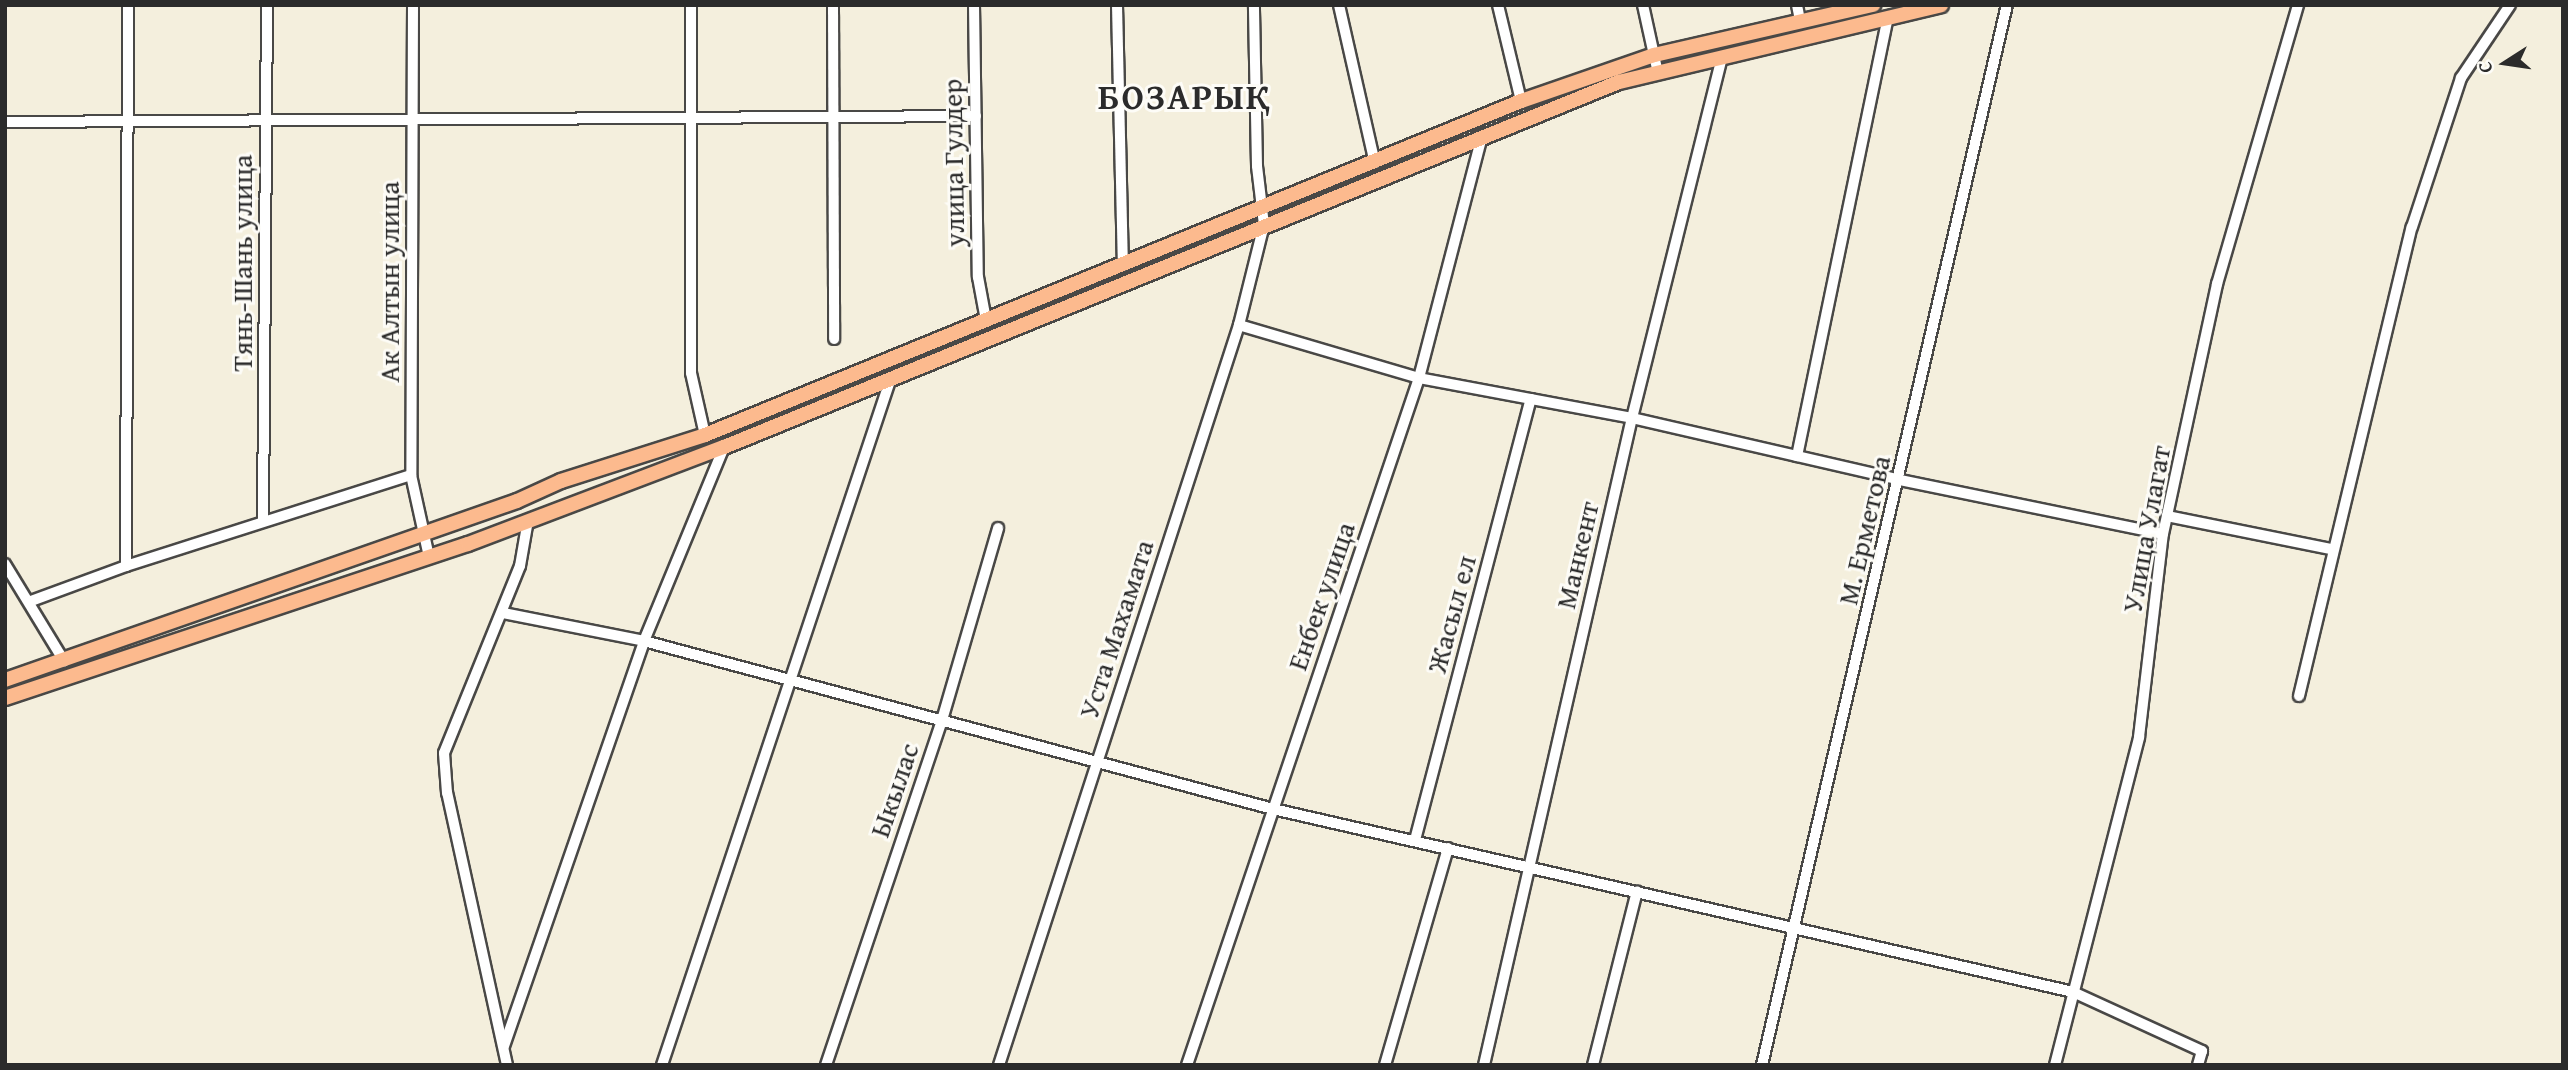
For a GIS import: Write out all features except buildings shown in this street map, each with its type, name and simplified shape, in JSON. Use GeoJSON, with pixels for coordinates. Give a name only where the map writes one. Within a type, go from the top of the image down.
{"type":"FeatureCollection","features":[{"type":"Feature","properties":{"kind":"main road"},"geometry":{"type":"LineString","coordinates":[[5,680],[426,532],[561,481],[705,435],[1521,101],[1654,55],[1799,13],[1873,5]]}},
{"type":"Feature","properties":{"kind":"main road"},"geometry":{"type":"LineString","coordinates":[[5,698],[429,557],[724,447],[1619,82],[1941,5]]}},
{"type":"Feature","properties":{"kind":"street"},"geometry":{"type":"LineString","coordinates":[[125,566],[128,5]]}},
{"type":"Feature","properties":{"kind":"street","name":"Тянь-Шань улица"},"geometry":{"type":"LineString","coordinates":[[263,522],[267,5]]}},
{"type":"Feature","properties":{"kind":"street","name":"Ак Алтын улица"},"geometry":{"type":"LineString","coordinates":[[413,5],[411,475],[426,532],[429,557]]}},
{"type":"Feature","properties":{"kind":"street"},"geometry":{"type":"LineString","coordinates":[[691,5],[691,373],[705,435]]}},
{"type":"Feature","properties":{"kind":"street"},"geometry":{"type":"LineString","coordinates":[[832,5],[834,339]]}},
{"type":"Feature","properties":{"kind":"street","name":"улица Гулдер"},"geometry":{"type":"LineString","coordinates":[[974,5],[978,277],[986,320]]}},
{"type":"Feature","properties":{"kind":"street"},"geometry":{"type":"LineString","coordinates":[[1117,5],[1123,266]]}},
{"type":"Feature","properties":{"kind":"street","name":"Уста Махамата"},"geometry":{"type":"LineString","coordinates":[[999,1065],[1239,325],[1264,225],[1257,166],[1254,5]]}},
{"type":"Feature","properties":{"kind":"street"},"geometry":{"type":"LineString","coordinates":[[1339,5],[1375,163]]}},
{"type":"Feature","properties":{"kind":"street"},"geometry":{"type":"LineString","coordinates":[[1498,5],[1521,101]]}},
{"type":"Feature","properties":{"kind":"street"},"geometry":{"type":"LineString","coordinates":[[1643,5],[1658,73]]}},
{"type":"Feature","properties":{"kind":"street","name":"М. Ерметова"},"geometry":{"type":"LineString","coordinates":[[1762,1065],[1900,480],[2007,5]]}},
{"type":"Feature","properties":{"kind":"street","name":"Улица Улагат"},"geometry":{"type":"LineString","coordinates":[[2055,1065],[2139,737],[2163,534],[2217,284],[2298,5]]}},
{"type":"Feature","properties":{"kind":"street"},"geometry":{"type":"LineString","coordinates":[[2299,696],[2331,549],[2412,227],[2461,78],[2510,5]]}},
{"type":"Feature","properties":{"kind":"street"},"geometry":{"type":"LineString","coordinates":[[1797,456],[1888,17]]}},
{"type":"Feature","properties":{"kind":"street","name":"Манкент"},"geometry":{"type":"LineString","coordinates":[[1484,1065],[1632,418],[1722,57]]}},
{"type":"Feature","properties":{"kind":"street"},"geometry":{"type":"LineString","coordinates":[[5,122],[976,116]]}},
{"type":"Feature","properties":{"kind":"street","name":"Енбек улица"},"geometry":{"type":"LineString","coordinates":[[1187,1065],[1419,378],[1482,137]]}},
{"type":"Feature","properties":{"kind":"street"},"geometry":{"type":"LineString","coordinates":[[1239,325],[1419,378],[1632,418],[1900,480],[2163,534]]}},
{"type":"Feature","properties":{"kind":"street"},"geometry":{"type":"LineString","coordinates":[[662,1065],[891,378]]}},
{"type":"Feature","properties":{"kind":"street","name":"Жасыл ел"},"geometry":{"type":"LineString","coordinates":[[1415,841],[1531,399]]}},
{"type":"Feature","properties":{"kind":"street"},"geometry":{"type":"LineString","coordinates":[[504,1046],[644,641],[724,447]]}},
{"type":"Feature","properties":{"kind":"street"},"geometry":{"type":"LineString","coordinates":[[31,601],[125,566],[411,475]]}},
{"type":"Feature","properties":{"kind":"street"},"geometry":{"type":"LineString","coordinates":[[2167,516],[2331,549]]}},
{"type":"Feature","properties":{"kind":"street"},"geometry":{"type":"LineString","coordinates":[[508,1065],[447,793],[444,752],[503,613],[520,566],[528,520]]}},
{"type":"Feature","properties":{"kind":"street","name":"Ыкылас"},"geometry":{"type":"LineString","coordinates":[[827,1065],[942,720],[998,528]]}},
{"type":"Feature","properties":{"kind":"street"},"geometry":{"type":"LineString","coordinates":[[5,564],[31,601],[64,661]]}},
{"type":"Feature","properties":{"kind":"street"},"geometry":{"type":"LineString","coordinates":[[503,613],[644,641],[1097,759],[1273,808],[2073,992],[2202,1051],[2198,1065]]}},
{"type":"Feature","properties":{"kind":"street"},"geometry":{"type":"LineString","coordinates":[[1385,1065],[1448,848]]}},
{"type":"Feature","properties":{"kind":"street"},"geometry":{"type":"LineString","coordinates":[[1593,1065],[1637,891]]}},
{"type":"Feature","properties":{"kind":"district","name":"БОЗАРЫҚ"},"geometry":{"type":"Point","coordinates":[1185,97]}}]}
